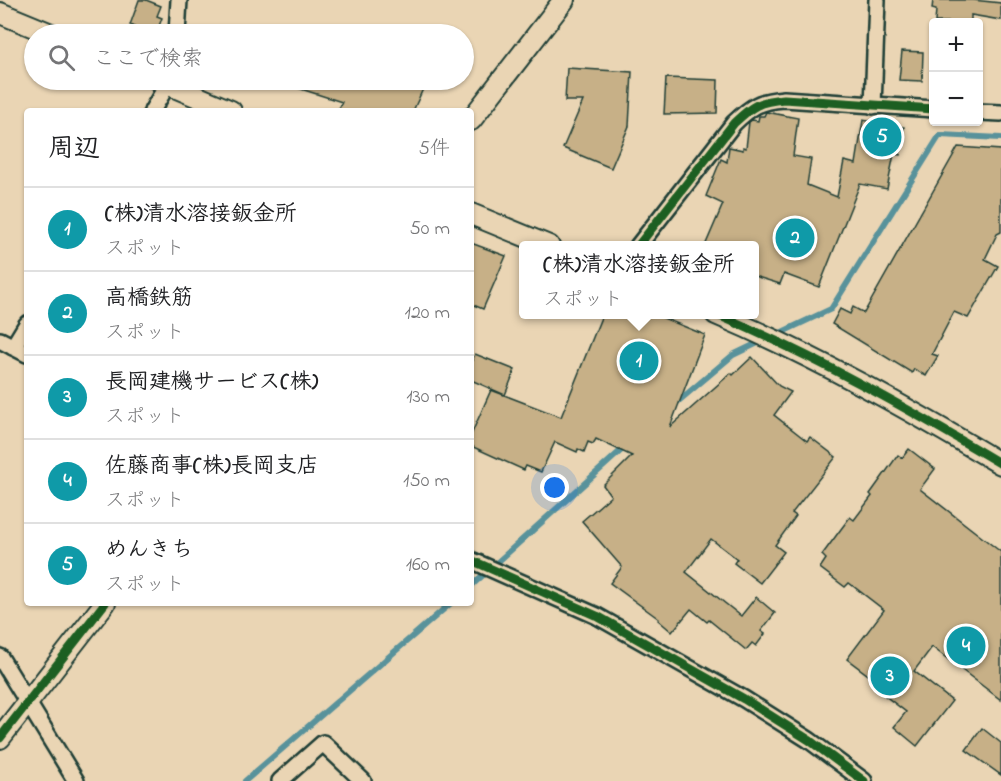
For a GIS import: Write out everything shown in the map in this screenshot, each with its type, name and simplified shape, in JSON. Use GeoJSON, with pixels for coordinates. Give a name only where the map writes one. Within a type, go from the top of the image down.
{"type":"FeatureCollection","features":[{"type":"Feature","properties":{"kind":"street"},"geometry":{"type":"LineString","coordinates":[[178,24],[179,0]]}},
{"type":"Feature","properties":{"kind":"street"},"geometry":{"type":"LineString","coordinates":[[474,116],[564,0]]}},
{"type":"Feature","properties":{"kind":"street"},"geometry":{"type":"LineString","coordinates":[[873,106],[877,0]]}},
{"type":"Feature","properties":{"kind":"street"},"geometry":{"type":"LineString","coordinates":[[0,13],[27,24]]}},
{"type":"Feature","properties":{"kind":"street"},"geometry":{"type":"LineString","coordinates":[[153,108],[161,90]]}},
{"type":"Feature","properties":{"kind":"street"},"geometry":{"type":"LineString","coordinates":[[185,90],[224,108]]}},
{"type":"Feature","properties":{"kind":"street"},"geometry":{"type":"LineString","coordinates":[[642,241],[749,108],[765,101],[784,99],[929,109]]}},
{"type":"Feature","properties":{"kind":"street"},"geometry":{"type":"LineString","coordinates":[[983,111],[1001,113]]}},
{"type":"Feature","properties":{"kind":"street"},"geometry":{"type":"LineString","coordinates":[[474,215],[537,241]]}},
{"type":"Feature","properties":{"kind":"street"},"geometry":{"type":"LineString","coordinates":[[726,319],[760,333],[881,395],[1001,464]]}},
{"type":"Feature","properties":{"kind":"street"},"geometry":{"type":"LineString","coordinates":[[13,347],[24,329]]}},
{"type":"Feature","properties":{"kind":"street"},"geometry":{"type":"LineString","coordinates":[[474,561],[597,616],[744,699],[809,740],[864,781]]}},
{"type":"Feature","properties":{"kind":"street"},"geometry":{"type":"LineString","coordinates":[[0,738],[103,606]]}},
{"type":"Feature","properties":{"kind":"street"},"geometry":{"type":"LineString","coordinates":[[0,657],[76,781]]}},
{"type":"Feature","properties":{"kind":"street"},"geometry":{"type":"LineString","coordinates":[[280,781],[323,743],[363,781]]}},
{"type":"Feature","properties":{"kind":"building"},"geometry":{"type":"Polygon","coordinates":[[[139,0],[146,0],[161,6],[157,16],[162,18],[160,24],[130,24],[139,0]]]}},
{"type":"Feature","properties":{"kind":"building"},"geometry":{"type":"Polygon","coordinates":[[[933,0],[1001,3],[1001,20],[971,15],[971,18],[935,18],[936,10],[932,9],[933,0]]]}},
{"type":"Feature","properties":{"kind":"building"},"geometry":{"type":"Polygon","coordinates":[[[902,51],[923,52],[922,81],[899,80],[902,51]]]}},
{"type":"Feature","properties":{"kind":"building"},"geometry":{"type":"Polygon","coordinates":[[[567,68],[632,72],[629,126],[611,168],[563,148],[583,101],[565,101],[567,68]]]}},
{"type":"Feature","properties":{"kind":"building"},"geometry":{"type":"Polygon","coordinates":[[[666,78],[718,80],[717,113],[664,114],[666,78]]]}},
{"type":"Feature","properties":{"kind":"building"},"geometry":{"type":"Polygon","coordinates":[[[304,90],[422,90],[414,108],[339,108],[342,102],[304,90]]]}},
{"type":"Feature","properties":{"kind":"building"},"geometry":{"type":"Polygon","coordinates":[[[766,112],[798,118],[793,156],[811,159],[807,185],[837,197],[844,161],[856,164],[863,120],[904,127],[900,155],[894,154],[887,189],[860,184],[819,287],[784,274],[780,284],[759,278],[759,241],[707,241],[723,204],[706,196],[721,159],[727,162],[729,147],[743,150],[743,147],[746,148],[749,122],[758,121],[759,116],[764,116],[766,112]]]}},
{"type":"Feature","properties":{"kind":"building"},"geometry":{"type":"Polygon","coordinates":[[[958,147],[1001,150],[1001,232],[997,234],[985,259],[998,266],[968,318],[954,312],[932,354],[938,356],[926,376],[914,369],[912,373],[832,324],[840,309],[850,314],[853,307],[864,313],[958,147]]]}},
{"type":"Feature","properties":{"kind":"building"},"geometry":{"type":"Polygon","coordinates":[[[474,244],[506,256],[483,309],[474,305],[474,244]]]}},
{"type":"Feature","properties":{"kind":"building"},"geometry":{"type":"Polygon","coordinates":[[[600,319],[666,319],[705,335],[670,427],[752,357],[779,386],[791,392],[774,415],[807,441],[810,437],[836,457],[792,513],[796,516],[775,545],[784,552],[760,583],[734,563],[737,559],[711,539],[686,572],[741,616],[756,597],[775,613],[761,631],[765,634],[756,646],[752,643],[746,650],[709,620],[707,622],[691,609],[672,632],[659,619],[610,583],[622,567],[582,521],[611,496],[603,485],[632,456],[596,439],[593,444],[588,442],[584,452],[578,449],[577,452],[555,442],[541,472],[526,466],[524,470],[474,447],[474,428],[491,390],[561,417],[600,319]]]}},
{"type":"Feature","properties":{"kind":"building"},"geometry":{"type":"Polygon","coordinates":[[[475,354],[515,370],[505,395],[474,381],[475,354]]]}},
{"type":"Feature","properties":{"kind":"building"},"geometry":{"type":"Polygon","coordinates":[[[909,449],[935,469],[920,489],[1001,552],[1001,700],[932,647],[914,671],[952,701],[917,746],[894,727],[906,712],[884,695],[888,690],[847,659],[884,610],[849,583],[845,587],[820,568],[826,559],[822,555],[841,529],[850,517],[854,520],[898,455],[902,458],[909,449]]]}},
{"type":"Feature","properties":{"kind":"building"},"geometry":{"type":"Polygon","coordinates":[[[982,728],[1001,743],[1001,775],[966,750],[982,728]]]}},
{"type":"Feature","properties":{"kind":"waterway"},"geometry":{"type":"LineString","coordinates":[[776,335],[831,309],[940,135],[1001,138]]}},
{"type":"Feature","properties":{"kind":"waterway"},"geometry":{"type":"LineString","coordinates":[[675,404],[733,355],[764,340]]}},
{"type":"Feature","properties":{"kind":"waterway"},"geometry":{"type":"LineString","coordinates":[[474,583],[626,446]]}},
{"type":"Feature","properties":{"kind":"waterway"},"geometry":{"type":"LineString","coordinates":[[245,781],[448,606]]}},
{"type":"Feature","properties":{"kind":"cycle path"},"geometry":{"type":"LineString","coordinates":[[642,241],[734,123],[756,105],[784,99],[929,109]]}},
{"type":"Feature","properties":{"kind":"cycle path"},"geometry":{"type":"LineString","coordinates":[[728,319],[861,384],[1001,464]]}},
{"type":"Feature","properties":{"kind":"cycle path"},"geometry":{"type":"LineString","coordinates":[[474,561],[597,616],[744,699],[809,740],[864,781]]}},
{"type":"Feature","properties":{"kind":"cycle path"},"geometry":{"type":"LineString","coordinates":[[0,738],[103,606]]}},
{"type":"Feature","properties":{"kind":"place","name":"めんきち"},"geometry":{"type":"Point","coordinates":[882,137]}},
{"type":"Feature","properties":{"kind":"place","name":"高橋鉄筋"},"geometry":{"type":"Point","coordinates":[795,238]}},
{"type":"Feature","properties":{"kind":"place","name":"(株)清水溶接鈑金所"},"geometry":{"type":"Point","coordinates":[639,361]}},
{"type":"Feature","properties":{"kind":"place","name":"佐藤商事(株)長岡支店"},"geometry":{"type":"Point","coordinates":[966,646]}},
{"type":"Feature","properties":{"kind":"place","name":"長岡建機サービス(株)"},"geometry":{"type":"Point","coordinates":[890,676]}}]}
